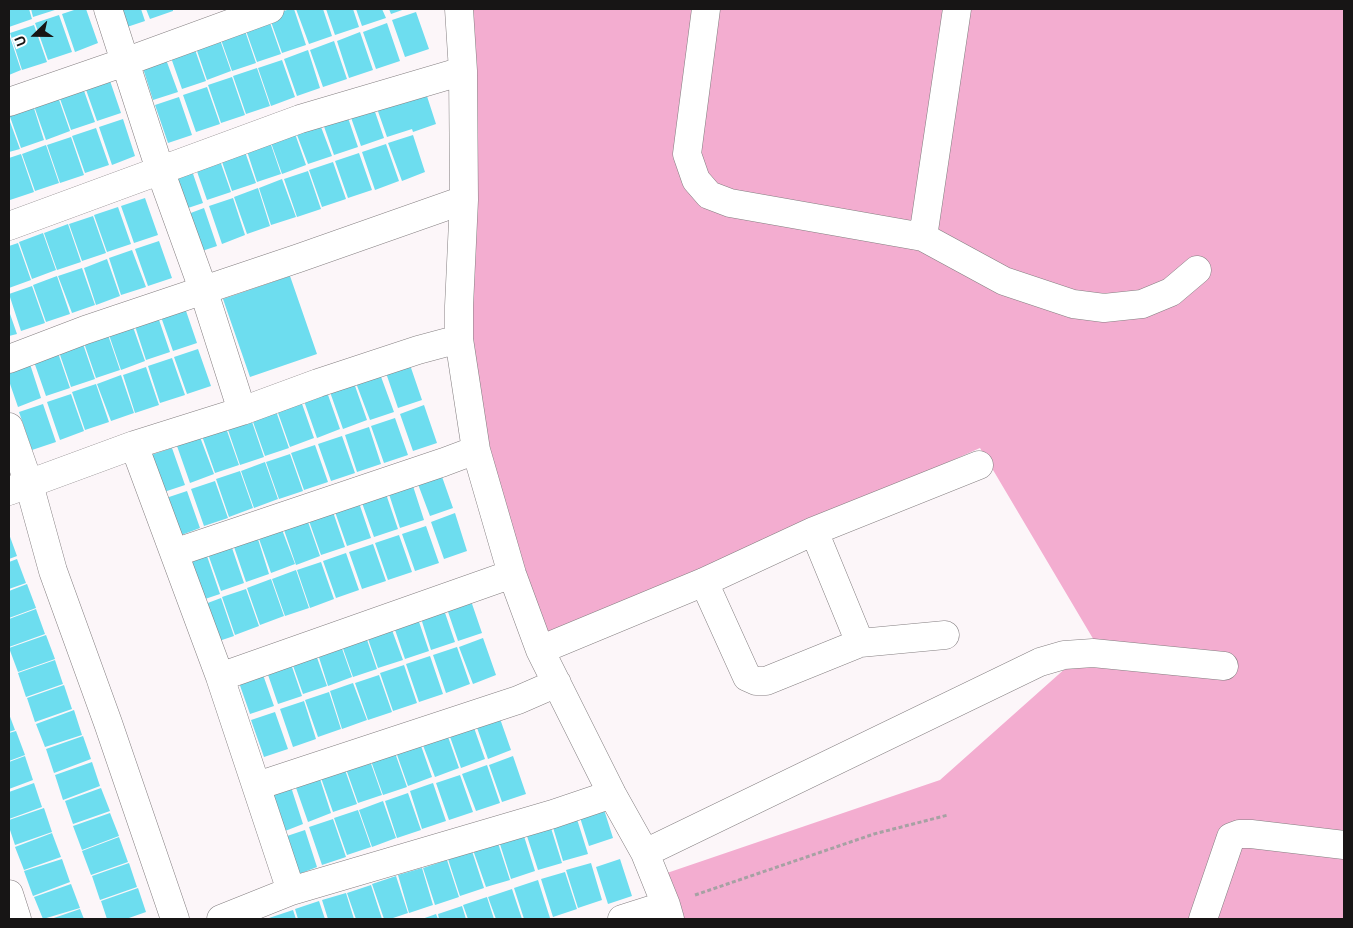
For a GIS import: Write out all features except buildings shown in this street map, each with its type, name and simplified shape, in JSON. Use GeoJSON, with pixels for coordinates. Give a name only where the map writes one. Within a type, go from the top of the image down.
{"type":"FeatureCollection","features":[{"type":"Feature","properties":{"kind":"street"},"geometry":{"type":"LineString","coordinates":[[108,9],[160,170],[203,290],[242,411]]}},
{"type":"Feature","properties":{"kind":"street"},"geometry":{"type":"LineString","coordinates":[[9,102],[270,9]]}},
{"type":"Feature","properties":{"kind":"street"},"geometry":{"type":"LineString","coordinates":[[459,9],[463,71],[464,200],[459,339],[476,450],[512,574],[540,650],[612,794],[644,853],[668,912],[622,919]]}},
{"type":"Feature","properties":{"kind":"street"},"geometry":{"type":"LineString","coordinates":[[706,9],[687,154],[696,180],[709,195],[730,203],[923,237],[1004,281],[1073,304],[1104,308],[1142,304],[1171,292],[1197,270]]}},
{"type":"Feature","properties":{"kind":"street"},"geometry":{"type":"LineString","coordinates":[[923,237],[957,9]]}},
{"type":"Feature","properties":{"kind":"street"},"geometry":{"type":"LineString","coordinates":[[9,226],[300,120],[463,71]]}},
{"type":"Feature","properties":{"kind":"street"},"geometry":{"type":"LineString","coordinates":[[9,359],[464,200]]}},
{"type":"Feature","properties":{"kind":"street"},"geometry":{"type":"LineString","coordinates":[[19,487],[134,445],[242,411],[318,383],[459,339]]}},
{"type":"Feature","properties":{"kind":"street"},"geometry":{"type":"LineString","coordinates":[[9,427],[19,487],[53,571],[108,723],[175,919]]}},
{"type":"Feature","properties":{"kind":"street"},"geometry":{"type":"LineString","coordinates":[[134,445],[220,677],[292,891]]}},
{"type":"Feature","properties":{"kind":"street"},"geometry":{"type":"LineString","coordinates":[[174,552],[476,450]]}},
{"type":"Feature","properties":{"kind":"street"},"geometry":{"type":"LineString","coordinates":[[540,650],[704,582],[814,531],[979,465]]}},
{"type":"Feature","properties":{"kind":"street"},"geometry":{"type":"LineString","coordinates":[[814,531],[860,643]]}},
{"type":"Feature","properties":{"kind":"street"},"geometry":{"type":"LineString","coordinates":[[220,677],[512,574]]}},
{"type":"Feature","properties":{"kind":"street"},"geometry":{"type":"LineString","coordinates":[[704,582],[747,676],[751,679],[766,681],[860,643],[945,635]]}},
{"type":"Feature","properties":{"kind":"street"},"geometry":{"type":"LineString","coordinates":[[644,853],[1040,662],[1064,655],[1093,653],[1224,666]]}},
{"type":"Feature","properties":{"kind":"street"},"geometry":{"type":"LineString","coordinates":[[257,786],[518,700],[557,683]]}},
{"type":"Feature","properties":{"kind":"street"},"geometry":{"type":"LineString","coordinates":[[221,919],[292,891],[553,814],[612,794]]}},
{"type":"Feature","properties":{"kind":"street"},"geometry":{"type":"LineString","coordinates":[[1203,919],[1231,837],[1239,834],[1251,834],[1344,845]]}},
{"type":"Feature","properties":{"kind":"street"},"geometry":{"type":"LineString","coordinates":[[9,894],[17,919]]}},
{"type":"Feature","properties":{"kind":"path"},"geometry":{"type":"LineString","coordinates":[[668,912],[874,834],[948,815]]}},
{"type":"Feature","properties":{"kind":"shaded area"},"geometry":{"type":"Polygon","coordinates":[[[456,9],[1344,9],[1344,919],[683,919],[664,874],[940,780],[1095,642],[980,448],[546,642],[457,392],[456,9]]]}}]}
